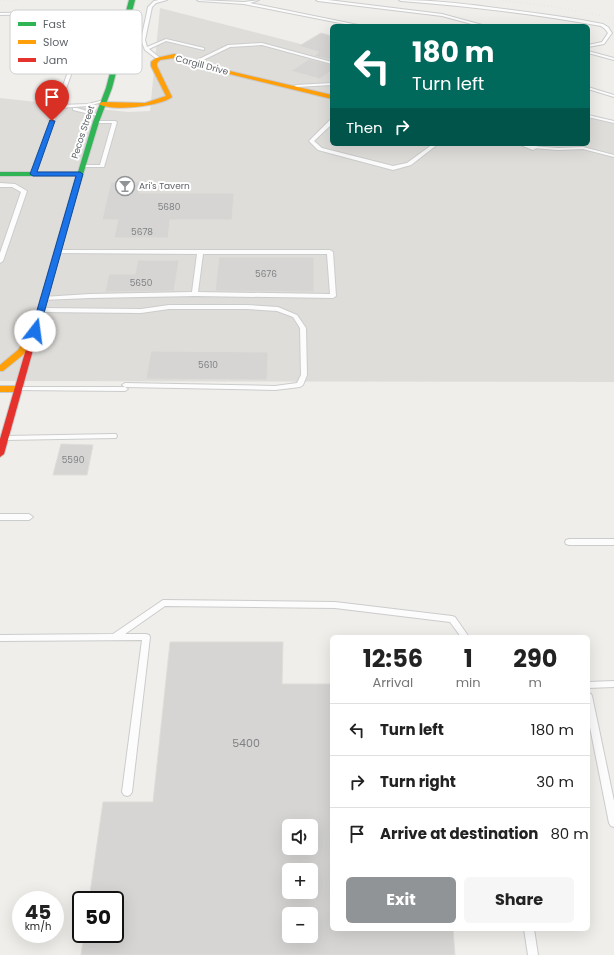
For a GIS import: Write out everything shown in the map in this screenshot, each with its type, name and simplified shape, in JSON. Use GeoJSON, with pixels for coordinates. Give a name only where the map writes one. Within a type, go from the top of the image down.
{"type":"FeatureCollection","features":[{"type":"Feature","properties":{"kind":"main road","name":"Pecos Street"},"geometry":{"type":"LineString","coordinates":[[129,10],[132,0]]}},
{"type":"Feature","properties":{"kind":"main road","name":"Cargill Drive"},"geometry":{"type":"LineString","coordinates":[[158,59],[174,56],[330,96]]}},
{"type":"Feature","properties":{"kind":"main road"},"geometry":{"type":"LineString","coordinates":[[103,103],[150,104],[161,102],[168,97],[154,66],[154,62],[158,59]]}},
{"type":"Feature","properties":{"kind":"main road","name":"Pecos Street"},"geometry":{"type":"LineString","coordinates":[[0,454],[17,389],[81,170],[112,74]]}},
{"type":"Feature","properties":{"kind":"main road"},"geometry":{"type":"LineString","coordinates":[[0,174],[33,174],[81,170]]}},
{"type":"Feature","properties":{"kind":"main road"},"geometry":{"type":"LineString","coordinates":[[0,369],[21,352],[35,331]]}},
{"type":"Feature","properties":{"kind":"main road"},"geometry":{"type":"LineString","coordinates":[[0,389],[17,389]]}},
{"type":"Feature","properties":{"kind":"lane"},"geometry":{"type":"LineString","coordinates":[[158,59],[146,49],[143,40],[150,7],[155,2],[165,0]]}},
{"type":"Feature","properties":{"kind":"lane"},"geometry":{"type":"LineString","coordinates":[[199,0],[244,3],[352,24]]}},
{"type":"Feature","properties":{"kind":"lane"},"geometry":{"type":"LineString","coordinates":[[244,3],[257,0]]}},
{"type":"Feature","properties":{"kind":"lane"},"geometry":{"type":"LineString","coordinates":[[318,0],[442,15],[476,24]]}},
{"type":"Feature","properties":{"kind":"lane"},"geometry":{"type":"LineString","coordinates":[[401,0],[464,4],[614,28]]}},
{"type":"Feature","properties":{"kind":"lane"},"geometry":{"type":"LineString","coordinates":[[0,14],[10,14]]}},
{"type":"Feature","properties":{"kind":"lane"},"geometry":{"type":"LineString","coordinates":[[590,46],[603,43],[610,34],[607,28],[602,25]]}},
{"type":"Feature","properties":{"kind":"lane"},"geometry":{"type":"LineString","coordinates":[[146,49],[166,40],[202,49]]}},
{"type":"Feature","properties":{"kind":"lane"},"geometry":{"type":"LineString","coordinates":[[195,62],[219,49],[229,46],[253,44],[262,44],[330,61]]}},
{"type":"Feature","properties":{"kind":"lane"},"geometry":{"type":"LineString","coordinates":[[590,53],[614,59]]}},
{"type":"Feature","properties":{"kind":"lane"},"geometry":{"type":"LineString","coordinates":[[33,174],[69,74]]}},
{"type":"Feature","properties":{"kind":"lane"},"geometry":{"type":"LineString","coordinates":[[288,86],[312,87],[330,84]]}},
{"type":"Feature","properties":{"kind":"lane"},"geometry":{"type":"LineString","coordinates":[[590,89],[614,96]]}},
{"type":"Feature","properties":{"kind":"lane"},"geometry":{"type":"LineString","coordinates":[[57,108],[70,108],[103,103]]}},
{"type":"Feature","properties":{"kind":"lane"},"geometry":{"type":"LineString","coordinates":[[70,108],[97,119],[115,122],[102,166],[81,170]]}},
{"type":"Feature","properties":{"kind":"lane"},"geometry":{"type":"LineString","coordinates":[[590,116],[614,122]]}},
{"type":"Feature","properties":{"kind":"lane"},"geometry":{"type":"LineString","coordinates":[[330,123],[310,141],[320,149],[393,168],[408,164],[433,146]]}},
{"type":"Feature","properties":{"kind":"lane"},"geometry":{"type":"LineString","coordinates":[[533,146],[558,149],[583,148],[614,156]]}},
{"type":"Feature","properties":{"kind":"lane"},"geometry":{"type":"LineString","coordinates":[[0,185],[13,185],[24,191],[0,261]]}},
{"type":"Feature","properties":{"kind":"lane"},"geometry":{"type":"LineString","coordinates":[[44,299],[90,296],[195,294],[332,296],[330,252],[57,252]]}},
{"type":"Feature","properties":{"kind":"lane"},"geometry":{"type":"LineString","coordinates":[[195,294],[200,252]]}},
{"type":"Feature","properties":{"kind":"lane"},"geometry":{"type":"LineString","coordinates":[[17,389],[125,387],[275,388],[300,385],[304,375],[303,328],[295,316],[278,309],[239,307],[170,307],[141,311],[40,310]]}},
{"type":"Feature","properties":{"kind":"lane"},"geometry":{"type":"LineString","coordinates":[[4,438],[114,436]]}},
{"type":"Feature","properties":{"kind":"lane"},"geometry":{"type":"LineString","coordinates":[[0,518],[29,517]]}},
{"type":"Feature","properties":{"kind":"lane"},"geometry":{"type":"LineString","coordinates":[[569,542],[614,542]]}},
{"type":"Feature","properties":{"kind":"lane"},"geometry":{"type":"LineString","coordinates":[[115,637],[163,603],[335,605],[452,619],[464,635]]}},
{"type":"Feature","properties":{"kind":"lane"},"geometry":{"type":"LineString","coordinates":[[0,638],[146,637],[127,792]]}},
{"type":"Feature","properties":{"kind":"lane"},"geometry":{"type":"LineString","coordinates":[[590,685],[614,684]]}},
{"type":"Feature","properties":{"kind":"lane"},"geometry":{"type":"LineString","coordinates":[[590,706],[614,823]]}},
{"type":"Feature","properties":{"kind":"lane"},"geometry":{"type":"LineString","coordinates":[[529,931],[533,955]]}},
{"type":"Feature","properties":{"kind":"shaded area"},"geometry":{"type":"Polygon","coordinates":[[[160,8],[330,51],[330,146],[590,146],[590,118],[614,124],[614,382],[0,381],[0,98],[128,112],[150,111],[160,8]]]}},
{"type":"Feature","properties":{"kind":"building"},"geometry":{"type":"Polygon","coordinates":[[[321,33],[330,35],[330,60],[314,56],[319,52],[299,46],[321,33]]]}},
{"type":"Feature","properties":{"kind":"building"},"geometry":{"type":"Polygon","coordinates":[[[309,59],[330,64],[330,72],[320,79],[291,71],[309,59]]]}},
{"type":"Feature","properties":{"kind":"building"},"geometry":{"type":"Polygon","coordinates":[[[111,182],[141,182],[139,193],[234,193],[232,220],[170,220],[168,238],[114,238],[118,220],[102,220],[111,182]]]}},
{"type":"Feature","properties":{"kind":"building"},"geometry":{"type":"Polygon","coordinates":[[[219,257],[314,257],[314,292],[215,291],[219,257]]]}},
{"type":"Feature","properties":{"kind":"building"},"geometry":{"type":"Polygon","coordinates":[[[138,260],[179,260],[174,291],[105,292],[109,274],[135,274],[138,260]]]}},
{"type":"Feature","properties":{"kind":"building"},"geometry":{"type":"Polygon","coordinates":[[[151,351],[268,352],[267,380],[146,379],[151,351]]]}},
{"type":"Feature","properties":{"kind":"building"},"geometry":{"type":"Polygon","coordinates":[[[61,444],[93,445],[87,475],[53,475],[61,444]]]}},
{"type":"Feature","properties":{"kind":"building"},"geometry":{"type":"Polygon","coordinates":[[[170,642],[283,642],[282,684],[330,684],[330,931],[453,931],[455,955],[81,955],[83,943],[124,943],[124,891],[90,891],[103,802],[153,802],[170,642]]]}},
{"type":"Feature","properties":{"kind":"railway"},"geometry":{"type":"LineString","coordinates":[[0,0],[19,0]]}},
{"type":"Feature","properties":{"kind":"railway"},"geometry":{"type":"LineString","coordinates":[[499,0],[555,7],[614,18]]}},
{"type":"Feature","properties":{"kind":"traffic: fast"},"geometry":{"type":"LineString","coordinates":[[129,10],[132,0]]}},
{"type":"Feature","properties":{"kind":"traffic: fast"},"geometry":{"type":"LineString","coordinates":[[68,214],[96,122],[113,74]]}},
{"type":"Feature","properties":{"kind":"traffic: fast"},"geometry":{"type":"LineString","coordinates":[[0,174],[80,174]]}},
{"type":"Feature","properties":{"kind":"traffic: slow"},"geometry":{"type":"LineString","coordinates":[[102,104],[145,105],[161,101],[169,97],[154,66],[154,62],[158,59],[174,56],[215,69],[330,97]]}},
{"type":"Feature","properties":{"kind":"traffic: slow"},"geometry":{"type":"LineString","coordinates":[[0,369],[21,352],[29,340]]}},
{"type":"Feature","properties":{"kind":"traffic: slow"},"geometry":{"type":"LineString","coordinates":[[0,389],[17,389]]}},
{"type":"Feature","properties":{"kind":"traffic: jam"},"geometry":{"type":"LineString","coordinates":[[0,454],[68,214]]}},
{"type":"Feature","properties":{"kind":"place","name":"Ari's Tavern"},"geometry":{"type":"Point","coordinates":[125,186]}},
{"type":"Feature","properties":{"kind":"route"},"geometry":{"type":"LineString","coordinates":[[35,331],[51,269],[80,174],[33,174],[52,121]]}}]}
